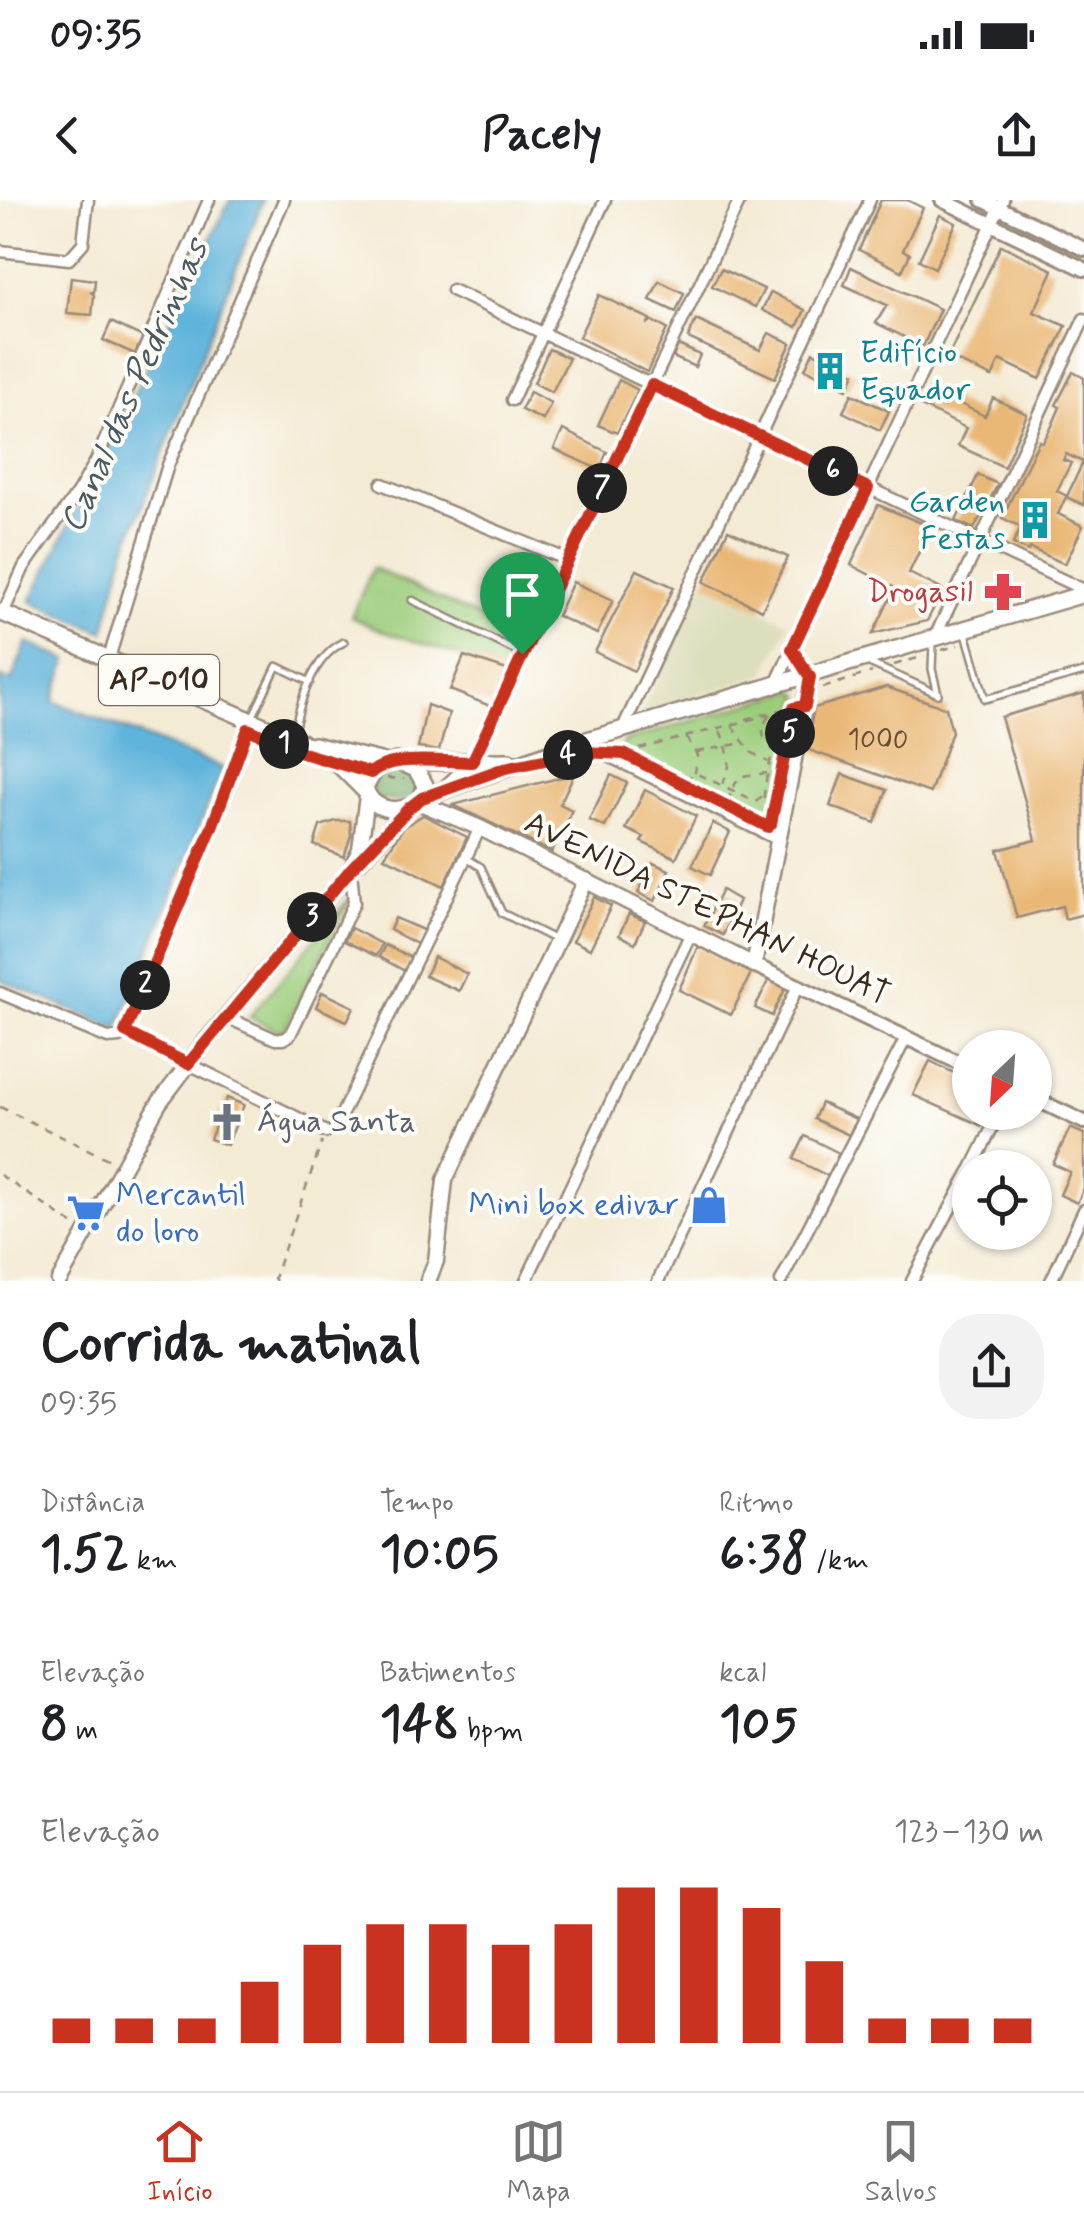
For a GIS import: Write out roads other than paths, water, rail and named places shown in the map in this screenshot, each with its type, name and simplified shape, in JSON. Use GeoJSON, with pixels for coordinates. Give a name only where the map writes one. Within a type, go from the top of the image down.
{"type":"FeatureCollection","features":[{"type":"Feature","properties":{"kind":"main road","name":"AP-010"},"geometry":{"type":"LineString","coordinates":[[1,612],[297,740],[340,766],[386,809],[421,801],[580,742],[774,688],[816,683],[864,660],[932,647],[1084,592]]}},
{"type":"Feature","properties":{"kind":"main road"},"geometry":{"type":"LineString","coordinates":[[754,965],[816,683]]}},
{"type":"Feature","properties":{"kind":"main road","name":"AP-010"},"geometry":{"type":"LineString","coordinates":[[297,740],[397,762],[523,760]]}},
{"type":"Feature","properties":{"kind":"main road","name":"AP-010"},"geometry":{"type":"LineString","coordinates":[[397,762],[422,778],[425,785],[421,801]]}},
{"type":"Feature","properties":{"kind":"main road"},"geometry":{"type":"LineString","coordinates":[[350,870],[360,849],[364,783],[371,773],[397,762]]}},
{"type":"Feature","properties":{"kind":"main road"},"geometry":{"type":"LineString","coordinates":[[59,1281],[159,1103],[188,1064],[350,870],[421,801]]}},
{"type":"Feature","properties":{"kind":"main road","name":"AVENIDA STEPHAN HOUAT"},"geometry":{"type":"LineString","coordinates":[[421,801],[754,965]]}},
{"type":"Feature","properties":{"kind":"main road"},"geometry":{"type":"LineString","coordinates":[[428,1281],[436,1261],[445,1180],[586,880]]}},
{"type":"Feature","properties":{"kind":"street"},"geometry":{"type":"LineString","coordinates":[[0,251],[69,258],[80,249],[88,200]]}},
{"type":"Feature","properties":{"kind":"street"},"geometry":{"type":"LineString","coordinates":[[1,612],[34,552],[96,461],[210,200]]}},
{"type":"Feature","properties":{"kind":"street"},"geometry":{"type":"LineString","coordinates":[[109,658],[168,465],[284,200]]}},
{"type":"Feature","properties":{"kind":"street"},"geometry":{"type":"LineString","coordinates":[[512,400],[604,200]]}},
{"type":"Feature","properties":{"kind":"street"},"geometry":{"type":"LineString","coordinates":[[421,801],[472,762],[740,200]]}},
{"type":"Feature","properties":{"kind":"street"},"geometry":{"type":"LineString","coordinates":[[622,730],[870,200]]}},
{"type":"Feature","properties":{"kind":"street"},"geometry":{"type":"LineString","coordinates":[[942,200],[1084,269]]}},
{"type":"Feature","properties":{"kind":"street"},"geometry":{"type":"LineString","coordinates":[[983,200],[1001,204],[1084,248]]}},
{"type":"Feature","properties":{"kind":"street"},"geometry":{"type":"LineString","coordinates":[[774,688],[1001,204]]}},
{"type":"Feature","properties":{"kind":"street"},"geometry":{"type":"LineString","coordinates":[[452,290],[1084,592]]}},
{"type":"Feature","properties":{"kind":"street"},"geometry":{"type":"LineString","coordinates":[[932,647],[1084,320]]}},
{"type":"Feature","properties":{"kind":"street"},"geometry":{"type":"LineString","coordinates":[[382,484],[568,560]]}},
{"type":"Feature","properties":{"kind":"street"},"geometry":{"type":"LineString","coordinates":[[792,649],[816,683]]}},
{"type":"Feature","properties":{"kind":"street"},"geometry":{"type":"LineString","coordinates":[[0,992],[108,1038],[125,1032],[212,827],[251,720]]}},
{"type":"Feature","properties":{"kind":"street"},"geometry":{"type":"LineString","coordinates":[[580,742],[779,840]]}},
{"type":"Feature","properties":{"kind":"street"},"geometry":{"type":"LineString","coordinates":[[125,1032],[330,1130],[480,828]]}},
{"type":"Feature","properties":{"kind":"street"},"geometry":{"type":"LineString","coordinates":[[228,1018],[275,1039],[283,1040],[290,1035],[354,902],[350,870]]}},
{"type":"Feature","properties":{"kind":"street"},"geometry":{"type":"LineString","coordinates":[[526,1281],[690,935]]}},
{"type":"Feature","properties":{"kind":"street","name":"AVENIDA STEPHAN HOUAT"},"geometry":{"type":"LineString","coordinates":[[754,965],[952,1060]]}},
{"type":"Feature","properties":{"kind":"street"},"geometry":{"type":"LineString","coordinates":[[658,1281],[798,986]]}},
{"type":"Feature","properties":{"kind":"street"},"geometry":{"type":"LineString","coordinates":[[782,1281],[906,1038]]}},
{"type":"Feature","properties":{"kind":"street"},"geometry":{"type":"LineString","coordinates":[[1052,1107],[1084,1122]]}},
{"type":"Feature","properties":{"kind":"street"},"geometry":{"type":"LineString","coordinates":[[912,1281],[952,1205]]}},
{"type":"Feature","properties":{"kind":"street"},"geometry":{"type":"LineString","coordinates":[[1052,1281],[1084,1210]]}},
{"type":"Feature","properties":{"kind":"lane"},"geometry":{"type":"LineString","coordinates":[[412,600],[522,654]]}},
{"type":"Feature","properties":{"kind":"lane"},"geometry":{"type":"LineString","coordinates":[[967,636],[985,699],[1084,672]]}},
{"type":"Feature","properties":{"kind":"lane"},"geometry":{"type":"LineString","coordinates":[[297,740],[297,708],[328,655],[344,642]]}},
{"type":"Feature","properties":{"kind":"lane"},"geometry":{"type":"LineString","coordinates":[[864,660],[938,694],[932,647]]}},
{"type":"Feature","properties":{"kind":"lane"},"geometry":{"type":"LineString","coordinates":[[251,720],[277,666],[311,682]]}},
{"type":"Feature","properties":{"kind":"lane"},"geometry":{"type":"LineString","coordinates":[[466,858],[482,867],[502,914],[557,940]]}},
{"type":"Feature","properties":{"kind":"water"},"geometry":{"type":"Polygon","coordinates":[[[230,200],[263,200],[125,550],[104,632],[31,601],[230,200]]]}},
{"type":"Feature","properties":{"kind":"water"},"geometry":{"type":"Polygon","coordinates":[[[27,643],[68,660],[53,701],[223,768],[118,1029],[0,980],[0,677],[11,681],[27,643]]]}},
{"type":"Feature","properties":{"kind":"place","name":"Edifício Equador"},"geometry":{"type":"Point","coordinates":[830,371]}},
{"type":"Feature","properties":{"kind":"place","name":"Garden Festas"},"geometry":{"type":"Point","coordinates":[1035,520]}},
{"type":"Feature","properties":{"kind":"place","name":"Drogasil"},"geometry":{"type":"Point","coordinates":[1003,592]}},
{"type":"Feature","properties":{"kind":"place","name":"Água Santa"},"geometry":{"type":"Point","coordinates":[227,1122]}},
{"type":"Feature","properties":{"kind":"place","name":"Mini box edivar"},"geometry":{"type":"Point","coordinates":[709,1205]}},
{"type":"Feature","properties":{"kind":"place","name":"Mercantil do loro"},"geometry":{"type":"Point","coordinates":[86,1213]}},
{"type":"Feature","properties":{"kind":"water label","name":"Canal das Pedrinhas"},"geometry":{"type":"Point","coordinates":[135,386]}}]}
